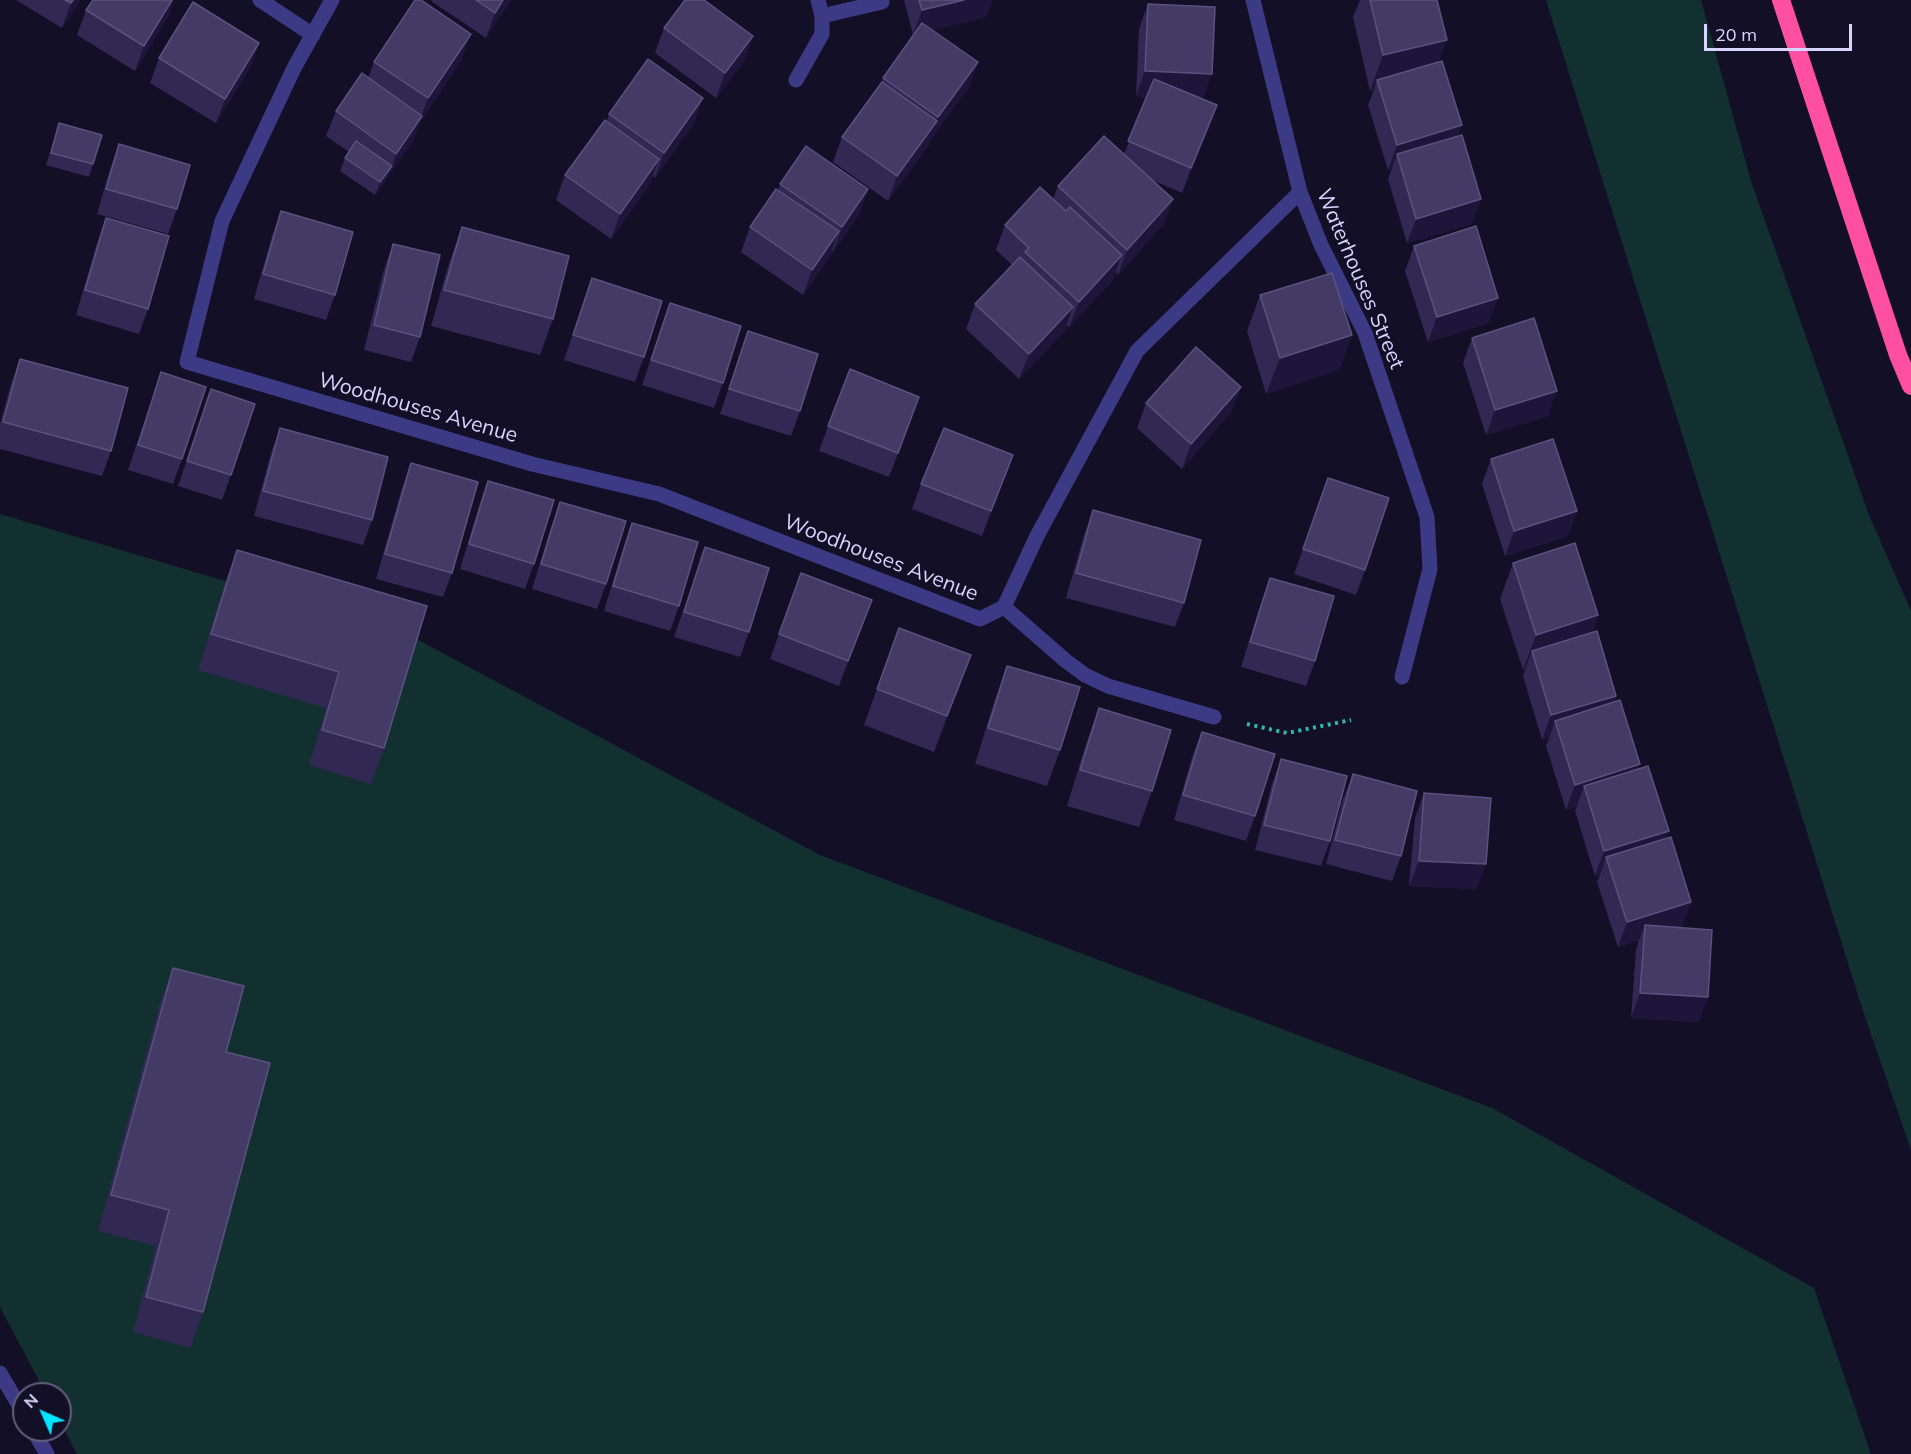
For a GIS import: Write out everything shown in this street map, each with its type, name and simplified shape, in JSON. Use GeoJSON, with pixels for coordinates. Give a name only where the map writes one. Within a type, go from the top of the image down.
{"type":"FeatureCollection","features":[{"type":"Feature","properties":{"kind":"highway"},"geometry":{"type":"LineString","coordinates":[[1781,0],[1898,355],[1911,386]]}},
{"type":"Feature","properties":{"kind":"street"},"geometry":{"type":"LineString","coordinates":[[260,0],[313,35]]}},
{"type":"Feature","properties":{"kind":"street","name":"Woodhouses Avenue"},"geometry":{"type":"LineString","coordinates":[[332,0],[294,68],[222,221],[187,362],[532,464],[659,494],[980,619],[1004,607],[1037,536],[1137,351],[1300,192]]}},
{"type":"Feature","properties":{"kind":"street"},"geometry":{"type":"LineString","coordinates":[[796,80],[822,34],[822,16],[818,0]]}},
{"type":"Feature","properties":{"kind":"street","name":"Waterhouses Street"},"geometry":{"type":"LineString","coordinates":[[1253,0],[1300,192],[1320,245],[1365,333],[1427,517],[1430,569],[1402,677]]}},
{"type":"Feature","properties":{"kind":"street"},"geometry":{"type":"LineString","coordinates":[[822,16],[882,3]]}},
{"type":"Feature","properties":{"kind":"street","name":"Woodhouses Avenue"},"geometry":{"type":"LineString","coordinates":[[1004,607],[1085,675],[1108,686],[1214,717]]}},
{"type":"Feature","properties":{"kind":"street"},"geometry":{"type":"LineString","coordinates":[[0,1372],[12,1393]]}},
{"type":"Feature","properties":{"kind":"path"},"geometry":{"type":"LineString","coordinates":[[1214,717],[1287,734],[1351,720]]}},
{"type":"Feature","properties":{"kind":"green space"},"geometry":{"type":"Polygon","coordinates":[[[1546,0],[1701,0],[1751,181],[1869,515],[1911,611],[1911,1150],[1863,1011],[1546,0]]]}},
{"type":"Feature","properties":{"kind":"green space"},"geometry":{"type":"Polygon","coordinates":[[[0,514],[413,637],[820,855],[1492,1108],[1814,1288],[1871,1454],[77,1454],[71,1442],[72,1382],[40,1382],[0,1307],[0,514]]]}},
{"type":"Feature","properties":{"kind":"building"},"geometry":{"type":"Polygon","coordinates":[[[93,0],[172,0],[144,46],[86,10],[93,0]]]}},
{"type":"Feature","properties":{"kind":"building"},"geometry":{"type":"Polygon","coordinates":[[[415,0],[421,0],[471,34],[428,98],[374,62],[415,0]]]}},
{"type":"Feature","properties":{"kind":"building"},"geometry":{"type":"Polygon","coordinates":[[[476,0],[503,0],[495,13],[476,0]]]}},
{"type":"Feature","properties":{"kind":"building"},"geometry":{"type":"Polygon","coordinates":[[[685,0],[704,0],[753,36],[725,73],[664,28],[685,0]]]}},
{"type":"Feature","properties":{"kind":"building"},"geometry":{"type":"Polygon","coordinates":[[[919,0],[964,0],[922,10],[919,0]]]}},
{"type":"Feature","properties":{"kind":"building"},"geometry":{"type":"Polygon","coordinates":[[[1370,0],[1437,0],[1447,40],[1383,55],[1370,0]]]}},
{"type":"Feature","properties":{"kind":"building"},"geometry":{"type":"Polygon","coordinates":[[[193,2],[259,43],[225,99],[159,58],[193,2]]]}},
{"type":"Feature","properties":{"kind":"building"},"geometry":{"type":"Polygon","coordinates":[[[1148,4],[1215,7],[1212,74],[1145,71],[1148,4]]]}},
{"type":"Feature","properties":{"kind":"building"},"geometry":{"type":"Polygon","coordinates":[[[922,23],[978,62],[938,117],[883,78],[922,23]]]}},
{"type":"Feature","properties":{"kind":"building"},"geometry":{"type":"Polygon","coordinates":[[[648,59],[703,98],[664,153],[609,114],[648,59]]]}},
{"type":"Feature","properties":{"kind":"building"},"geometry":{"type":"Polygon","coordinates":[[[1442,61],[1462,125],[1397,145],[1377,80],[1442,61]]]}},
{"type":"Feature","properties":{"kind":"building"},"geometry":{"type":"Polygon","coordinates":[[[362,73],[422,116],[396,154],[336,111],[362,73]]]}},
{"type":"Feature","properties":{"kind":"building"},"geometry":{"type":"Polygon","coordinates":[[[1154,79],[1217,105],[1191,168],[1128,141],[1154,79]]]}},
{"type":"Feature","properties":{"kind":"building"},"geometry":{"type":"Polygon","coordinates":[[[882,82],[937,121],[897,176],[842,137],[882,82]]]}},
{"type":"Feature","properties":{"kind":"building"},"geometry":{"type":"Polygon","coordinates":[[[605,120],[659,159],[620,214],[565,175],[605,120]]]}},
{"type":"Feature","properties":{"kind":"building"},"geometry":{"type":"Polygon","coordinates":[[[59,123],[102,135],[93,164],[51,153],[59,123]]]}},
{"type":"Feature","properties":{"kind":"building"},"geometry":{"type":"Polygon","coordinates":[[[1462,135],[1481,199],[1416,219],[1397,154],[1462,135]]]}},
{"type":"Feature","properties":{"kind":"building"},"geometry":{"type":"Polygon","coordinates":[[[1104,136],[1173,199],[1127,250],[1058,186],[1104,136]]]}},
{"type":"Feature","properties":{"kind":"building"},"geometry":{"type":"Polygon","coordinates":[[[356,141],[392,166],[380,182],[345,158],[356,141]]]}},
{"type":"Feature","properties":{"kind":"building"},"geometry":{"type":"Polygon","coordinates":[[[119,144],[190,165],[177,209],[106,189],[119,144]]]}},
{"type":"Feature","properties":{"kind":"building"},"geometry":{"type":"Polygon","coordinates":[[[806,146],[868,189],[842,227],[780,184],[806,146]]]}},
{"type":"Feature","properties":{"kind":"building"},"geometry":{"type":"Polygon","coordinates":[[[1040,187],[1066,211],[1070,207],[1122,255],[1079,302],[1025,252],[1029,248],[1005,225],[1040,187]]]}},
{"type":"Feature","properties":{"kind":"building"},"geometry":{"type":"Polygon","coordinates":[[[776,189],[839,231],[812,270],[750,227],[776,189]]]}},
{"type":"Feature","properties":{"kind":"building"},"geometry":{"type":"Polygon","coordinates":[[[281,211],[353,232],[335,295],[263,274],[281,211]]]}},
{"type":"Feature","properties":{"kind":"building"},"geometry":{"type":"Polygon","coordinates":[[[106,218],[169,236],[148,309],[85,290],[106,218]]]}},
{"type":"Feature","properties":{"kind":"building"},"geometry":{"type":"Polygon","coordinates":[[[1476,226],[1498,298],[1437,317],[1414,246],[1476,226]]]}},
{"type":"Feature","properties":{"kind":"building"},"geometry":{"type":"Polygon","coordinates":[[[462,227],[569,256],[553,319],[444,290],[462,227]]]}},
{"type":"Feature","properties":{"kind":"building"},"geometry":{"type":"Polygon","coordinates":[[[393,244],[440,255],[420,337],[374,325],[393,244]]]}},
{"type":"Feature","properties":{"kind":"building"},"geometry":{"type":"Polygon","coordinates":[[[1020,257],[1073,307],[1029,354],[975,304],[1020,257]]]}},
{"type":"Feature","properties":{"kind":"building"},"geometry":{"type":"Polygon","coordinates":[[[1332,273],[1352,335],[1280,358],[1260,295],[1332,273]]]}},
{"type":"Feature","properties":{"kind":"building"},"geometry":{"type":"Polygon","coordinates":[[[592,278],[662,301],[644,357],[573,335],[592,278]]]}},
{"type":"Feature","properties":{"kind":"building"},"geometry":{"type":"Polygon","coordinates":[[[670,303],[741,326],[723,383],[651,360],[670,303]]]}},
{"type":"Feature","properties":{"kind":"building"},"geometry":{"type":"Polygon","coordinates":[[[1534,318],[1557,391],[1495,410],[1472,338],[1534,318]]]}},
{"type":"Feature","properties":{"kind":"building"},"geometry":{"type":"Polygon","coordinates":[[[748,331],[818,354],[800,411],[729,389],[748,331]]]}},
{"type":"Feature","properties":{"kind":"building"},"geometry":{"type":"Polygon","coordinates":[[[1196,347],[1241,387],[1191,444],[1146,403],[1196,347]]]}},
{"type":"Feature","properties":{"kind":"building"},"geometry":{"type":"Polygon","coordinates":[[[20,359],[128,388],[111,451],[3,422],[20,359]]]}},
{"type":"Feature","properties":{"kind":"building"},"geometry":{"type":"Polygon","coordinates":[[[850,369],[919,397],[898,453],[828,426],[850,369]]]}},
{"type":"Feature","properties":{"kind":"building"},"geometry":{"type":"Polygon","coordinates":[[[161,372],[206,387],[182,459],[138,445],[161,372]]]}},
{"type":"Feature","properties":{"kind":"building"},"geometry":{"type":"Polygon","coordinates":[[[211,389],[255,404],[231,475],[187,461],[211,389]]]}},
{"type":"Feature","properties":{"kind":"building"},"geometry":{"type":"Polygon","coordinates":[[[280,428],[388,457],[372,520],[263,491],[280,428]]]}},
{"type":"Feature","properties":{"kind":"building"},"geometry":{"type":"Polygon","coordinates":[[[944,428],[1013,455],[991,511],[921,484],[944,428]]]}},
{"type":"Feature","properties":{"kind":"building"},"geometry":{"type":"Polygon","coordinates":[[[1553,439],[1577,511],[1514,531],[1491,459],[1553,439]]]}},
{"type":"Feature","properties":{"kind":"building"},"geometry":{"type":"Polygon","coordinates":[[[411,463],[478,482],[452,573],[385,554],[411,463]]]}},
{"type":"Feature","properties":{"kind":"building"},"geometry":{"type":"Polygon","coordinates":[[[1328,478],[1389,498],[1365,570],[1303,549],[1328,478]]]}},
{"type":"Feature","properties":{"kind":"building"},"geometry":{"type":"Polygon","coordinates":[[[488,481],[554,500],[534,564],[469,544],[488,481]]]}},
{"type":"Feature","properties":{"kind":"building"},"geometry":{"type":"Polygon","coordinates":[[[560,502],[626,521],[606,584],[541,564],[560,502]]]}},
{"type":"Feature","properties":{"kind":"building"},"geometry":{"type":"Polygon","coordinates":[[[1093,510],[1201,540],[1184,603],[1076,573],[1093,510]]]}},
{"type":"Feature","properties":{"kind":"building"},"geometry":{"type":"Polygon","coordinates":[[[632,523],[698,542],[679,606],[613,586],[632,523]]]}},
{"type":"Feature","properties":{"kind":"building"},"geometry":{"type":"Polygon","coordinates":[[[1575,543],[1598,615],[1536,635],[1513,563],[1575,543]]]}},
{"type":"Feature","properties":{"kind":"building"},"geometry":{"type":"Polygon","coordinates":[[[705,547],[769,568],[749,632],[684,612],[705,547]]]}},
{"type":"Feature","properties":{"kind":"building"},"geometry":{"type":"Polygon","coordinates":[[[237,550],[427,606],[384,748],[322,730],[339,672],[211,634],[237,550]]]}},
{"type":"Feature","properties":{"kind":"building"},"geometry":{"type":"Polygon","coordinates":[[[801,573],[872,600],[848,661],[779,634],[801,573]]]}},
{"type":"Feature","properties":{"kind":"building"},"geometry":{"type":"Polygon","coordinates":[[[1270,578],[1334,596],[1315,661],[1250,642],[1270,578]]]}},
{"type":"Feature","properties":{"kind":"building"},"geometry":{"type":"Polygon","coordinates":[[[899,628],[971,655],[947,716],[877,689],[899,628]]]}},
{"type":"Feature","properties":{"kind":"building"},"geometry":{"type":"Polygon","coordinates":[[[1597,631],[1616,696],[1551,715],[1532,651],[1597,631]]]}},
{"type":"Feature","properties":{"kind":"building"},"geometry":{"type":"Polygon","coordinates":[[[1007,666],[1080,687],[1060,750],[988,728],[1007,666]]]}},
{"type":"Feature","properties":{"kind":"building"},"geometry":{"type":"Polygon","coordinates":[[[1620,700],[1640,764],[1575,785],[1555,721],[1620,700]]]}},
{"type":"Feature","properties":{"kind":"building"},"geometry":{"type":"Polygon","coordinates":[[[1099,708],[1171,730],[1152,791],[1080,770],[1099,708]]]}},
{"type":"Feature","properties":{"kind":"building"},"geometry":{"type":"Polygon","coordinates":[[[1202,732],[1275,754],[1255,816],[1183,795],[1202,732]]]}},
{"type":"Feature","properties":{"kind":"building"},"geometry":{"type":"Polygon","coordinates":[[[1281,759],[1347,776],[1330,841],[1264,825],[1281,759]]]}},
{"type":"Feature","properties":{"kind":"building"},"geometry":{"type":"Polygon","coordinates":[[[1648,766],[1669,831],[1604,851],[1584,786],[1648,766]]]}},
{"type":"Feature","properties":{"kind":"building"},"geometry":{"type":"Polygon","coordinates":[[[1353,774],[1417,791],[1401,856],[1335,840],[1353,774]]]}},
{"type":"Feature","properties":{"kind":"building"},"geometry":{"type":"Polygon","coordinates":[[[1424,793],[1491,798],[1486,864],[1419,861],[1424,793]]]}},
{"type":"Feature","properties":{"kind":"building"},"geometry":{"type":"Polygon","coordinates":[[[1671,837],[1691,902],[1627,922],[1606,857],[1671,837]]]}},
{"type":"Feature","properties":{"kind":"building"},"geometry":{"type":"Polygon","coordinates":[[[1645,925],[1712,930],[1708,997],[1640,993],[1645,925]]]}},
{"type":"Feature","properties":{"kind":"building"},"geometry":{"type":"Polygon","coordinates":[[[173,968],[244,986],[226,1052],[270,1063],[203,1312],[146,1297],[169,1210],[111,1195],[173,968]]]}}]}
